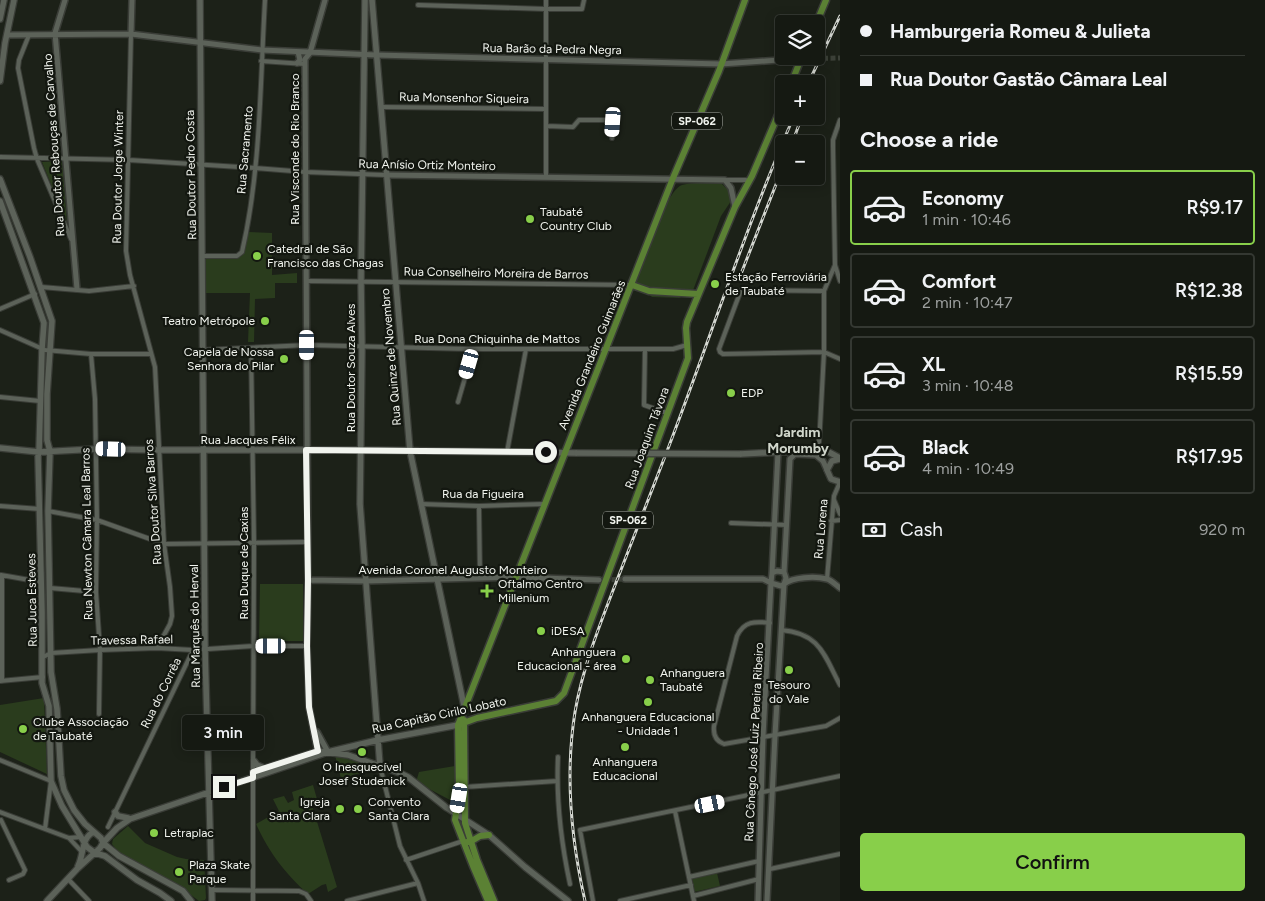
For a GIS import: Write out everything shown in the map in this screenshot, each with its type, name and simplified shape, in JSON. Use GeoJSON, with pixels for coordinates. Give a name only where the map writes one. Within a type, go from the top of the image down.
{"type":"FeatureCollection","features":[{"type":"Feature","properties":{"kind":"main road"},"geometry":{"type":"LineString","coordinates":[[0,19],[4,0]]}},
{"type":"Feature","properties":{"kind":"main road"},"geometry":{"type":"LineString","coordinates":[[0,82],[6,35],[14,0]]}},
{"type":"Feature","properties":{"kind":"main road","name":"Rua Doutor Pedro Costa"},"geometry":{"type":"LineString","coordinates":[[200,0],[203,350]]}},
{"type":"Feature","properties":{"kind":"main road","name":"Rua Doutor Souza Alves"},"geometry":{"type":"LineString","coordinates":[[365,0],[360,504],[380,766]]}},
{"type":"Feature","properties":{"kind":"main road","name":"Rua Quinze de Novembro"},"geometry":{"type":"LineString","coordinates":[[372,0],[410,451],[464,706],[461,724],[459,792],[456,814]]}},
{"type":"Feature","properties":{"kind":"main road","name":"SP-062"},"geometry":{"type":"LineString","coordinates":[[672,178],[721,64],[745,0]]}},
{"type":"Feature","properties":{"kind":"main road"},"geometry":{"type":"LineString","coordinates":[[820,15],[826,0]]}},
{"type":"Feature","properties":{"kind":"main road"},"geometry":{"type":"LineString","coordinates":[[365,46],[371,49],[376,46]]}},
{"type":"Feature","properties":{"kind":"main road","name":"SP-062"},"geometry":{"type":"LineString","coordinates":[[748,180],[775,120]]}},
{"type":"Feature","properties":{"kind":"main road","name":"Avenida Grandeiro Guimarães"},"geometry":{"type":"LineString","coordinates":[[464,706],[632,285],[672,178]]}},
{"type":"Feature","properties":{"kind":"main road","name":"Rua Juca Esteves"},"geometry":{"type":"LineString","coordinates":[[0,180],[30,257],[52,321],[49,350],[47,440],[50,451],[48,511],[51,672],[57,709],[61,776],[64,790],[80,819],[101,838],[103,843],[115,853],[182,891],[191,901]]}},
{"type":"Feature","properties":{"kind":"main road","name":"Rua Joaquim Távora"},"geometry":{"type":"LineString","coordinates":[[556,701],[562,697],[567,688],[688,358],[686,328],[698,294],[748,180]]}},
{"type":"Feature","properties":{"kind":"main road","name":"Rua Juca Esteves"},"geometry":{"type":"LineString","coordinates":[[0,201],[44,322],[38,456],[42,683],[49,706],[51,781],[57,796],[87,847],[95,853]]}},
{"type":"Feature","properties":{"kind":"main road"},"geometry":{"type":"LineString","coordinates":[[22,260],[30,257]]}},
{"type":"Feature","properties":{"kind":"main road"},"geometry":{"type":"LineString","coordinates":[[632,285],[649,291],[698,294]]}},
{"type":"Feature","properties":{"kind":"main road","name":"Rua Marquês do Herval"},"geometry":{"type":"LineString","coordinates":[[203,350],[205,649],[212,901]]}},
{"type":"Feature","properties":{"kind":"main road","name":"Rua Jacques Félix"},"geometry":{"type":"LineString","coordinates":[[0,448],[39,452],[96,448],[740,454],[825,450]]}},
{"type":"Feature","properties":{"kind":"main road"},"geometry":{"type":"LineString","coordinates":[[825,450],[840,458]]}},
{"type":"Feature","properties":{"kind":"main road"},"geometry":{"type":"LineString","coordinates":[[840,458],[832,461],[827,470],[831,479],[840,482]]}},
{"type":"Feature","properties":{"kind":"main road"},"geometry":{"type":"LineString","coordinates":[[42,618],[50,619]]}},
{"type":"Feature","properties":{"kind":"main road"},"geometry":{"type":"LineString","coordinates":[[43,675],[51,672]]}},
{"type":"Feature","properties":{"kind":"main road","name":"Rua Capitão Cirilo Lobato"},"geometry":{"type":"LineString","coordinates":[[328,752],[461,724],[477,718],[556,701]]}},
{"type":"Feature","properties":{"kind":"main road","name":"Rua Quinze de Novembro"},"geometry":{"type":"LineString","coordinates":[[461,724],[465,818]]}},
{"type":"Feature","properties":{"kind":"main road"},"geometry":{"type":"LineString","coordinates":[[253,775],[264,768],[328,752],[354,757],[408,777],[456,814],[489,835],[568,901]]}},
{"type":"Feature","properties":{"kind":"main road"},"geometry":{"type":"LineString","coordinates":[[47,901],[95,853],[111,834],[130,818],[318,754]]}},
{"type":"Feature","properties":{"kind":"main road"},"geometry":{"type":"LineString","coordinates":[[254,761],[257,765],[264,768]]}},
{"type":"Feature","properties":{"kind":"main road"},"geometry":{"type":"LineString","coordinates":[[49,796],[54,794],[57,796]]}},
{"type":"Feature","properties":{"kind":"main road"},"geometry":{"type":"LineString","coordinates":[[115,812],[123,818],[130,818]]}},
{"type":"Feature","properties":{"kind":"main road","name":"SP-062"},"geometry":{"type":"LineString","coordinates":[[456,814],[455,820],[494,901]]}},
{"type":"Feature","properties":{"kind":"main road","name":"SP-062"},"geometry":{"type":"LineString","coordinates":[[465,818],[467,842],[488,901]]}},
{"type":"Feature","properties":{"kind":"main road"},"geometry":{"type":"LineString","coordinates":[[77,869],[82,852],[83,839],[94,832]]}},
{"type":"Feature","properties":{"kind":"main road"},"geometry":{"type":"LineString","coordinates":[[111,834],[111,842],[115,853]]}},
{"type":"Feature","properties":{"kind":"main road"},"geometry":{"type":"LineString","coordinates":[[467,842],[480,836],[489,835]]}},
{"type":"Feature","properties":{"kind":"main road"},"geometry":{"type":"LineString","coordinates":[[95,853],[106,856],[137,880],[170,901]]}},
{"type":"Feature","properties":{"kind":"street","name":"Rua Doutor Rebouças de Carvalho"},"geometry":{"type":"LineString","coordinates":[[65,0],[55,33],[76,289]]}},
{"type":"Feature","properties":{"kind":"street","name":"Rua Doutor Jorge Winter"},"geometry":{"type":"LineString","coordinates":[[132,0],[126,251],[151,353]]}},
{"type":"Feature","properties":{"kind":"street","name":"Rua Sacramento"},"geometry":{"type":"LineString","coordinates":[[202,256],[234,257],[242,252],[255,168],[264,0]]}},
{"type":"Feature","properties":{"kind":"street","name":"Rua Visconde do Rio Branco"},"geometry":{"type":"LineString","coordinates":[[318,754],[309,707],[307,646],[305,59],[310,53],[325,0]]}},
{"type":"Feature","properties":{"kind":"street"},"geometry":{"type":"LineString","coordinates":[[546,0],[546,177]]}},
{"type":"Feature","properties":{"kind":"street"},"geometry":{"type":"LineString","coordinates":[[418,5],[546,10],[582,9],[584,0]]}},
{"type":"Feature","properties":{"kind":"street","name":"Rua Barão da Pedra Negra"},"geometry":{"type":"LineString","coordinates":[[6,35],[55,33],[131,34],[262,50],[364,55],[721,64],[775,60]]}},
{"type":"Feature","properties":{"kind":"street"},"geometry":{"type":"LineString","coordinates":[[29,35],[19,60],[18,68],[37,159],[71,239]]}},
{"type":"Feature","properties":{"kind":"street"},"geometry":{"type":"LineString","coordinates":[[297,64],[300,60],[298,52]]}},
{"type":"Feature","properties":{"kind":"street"},"geometry":{"type":"LineString","coordinates":[[261,62],[305,64]]}},
{"type":"Feature","properties":{"kind":"street","name":"Rua Monsenhor Siqueira"},"geometry":{"type":"LineString","coordinates":[[382,107],[546,109]]}},
{"type":"Feature","properties":{"kind":"street"},"geometry":{"type":"LineString","coordinates":[[546,126],[572,127],[581,120],[610,120],[613,122],[612,138]]}},
{"type":"Feature","properties":{"kind":"street"},"geometry":{"type":"LineString","coordinates":[[840,120],[833,140],[840,281]]}},
{"type":"Feature","properties":{"kind":"street"},"geometry":{"type":"LineString","coordinates":[[833,140],[840,139]]}},
{"type":"Feature","properties":{"kind":"street","name":"Rua Anísio Ortiz Monteiro"},"geometry":{"type":"LineString","coordinates":[[0,157],[129,160],[200,166],[386,175],[748,180]]}},
{"type":"Feature","properties":{"kind":"street"},"geometry":{"type":"LineString","coordinates":[[725,180],[730,188],[735,207]]}},
{"type":"Feature","properties":{"kind":"street"},"geometry":{"type":"LineString","coordinates":[[825,450],[819,442],[824,352],[824,291],[838,265]]}},
{"type":"Feature","properties":{"kind":"street","name":"Rua Conselheiro Moreira de Barros"},"geometry":{"type":"LineString","coordinates":[[306,281],[632,285]]}},
{"type":"Feature","properties":{"kind":"street"},"geometry":{"type":"LineString","coordinates":[[41,287],[90,291],[134,286]]}},
{"type":"Feature","properties":{"kind":"street"},"geometry":{"type":"LineString","coordinates":[[824,291],[741,290],[719,349],[720,352],[824,352],[840,359]]}},
{"type":"Feature","properties":{"kind":"street"},"geometry":{"type":"LineString","coordinates":[[0,309],[34,294]]}},
{"type":"Feature","properties":{"kind":"street"},"geometry":{"type":"LineString","coordinates":[[0,330],[42,349],[90,354],[151,353]]}},
{"type":"Feature","properties":{"kind":"street","name":"Rua Dona Chiquinha de Mattos"},"geometry":{"type":"LineString","coordinates":[[203,350],[307,345],[362,348],[673,349],[687,344]]}},
{"type":"Feature","properties":{"kind":"street","name":"Rua Duque de Caxias"},"geometry":{"type":"LineString","coordinates":[[251,348],[254,543],[253,901]]}},
{"type":"Feature","properties":{"kind":"street"},"geometry":{"type":"LineString","coordinates":[[458,402],[469,364],[469,349]]}},
{"type":"Feature","properties":{"kind":"street"},"geometry":{"type":"LineString","coordinates":[[507,452],[526,349]]}},
{"type":"Feature","properties":{"kind":"street"},"geometry":{"type":"LineString","coordinates":[[645,349],[644,406],[668,413]]}},
{"type":"Feature","properties":{"kind":"street","name":"Rua Doutor Silva Barros"},"geometry":{"type":"LineString","coordinates":[[151,353],[155,367],[164,544],[172,616],[170,624],[157,648]]}},
{"type":"Feature","properties":{"kind":"street","name":"Rua Newton Câmara Leal Barros"},"geometry":{"type":"LineString","coordinates":[[90,354],[95,399],[96,592],[100,650],[98,714]]}},
{"type":"Feature","properties":{"kind":"street"},"geometry":{"type":"LineString","coordinates":[[0,397],[40,401]]}},
{"type":"Feature","properties":{"kind":"street"},"geometry":{"type":"LineString","coordinates":[[812,451],[819,442]]}},
{"type":"Feature","properties":{"kind":"street","name":"Rua Cônego José Luiz Pereira Ribeiro"},"geometry":{"type":"LineString","coordinates":[[758,901],[763,736],[778,452]]}},
{"type":"Feature","properties":{"kind":"street","name":"Rua Cônego José Luiz Pereira Ribeiro"},"geometry":{"type":"LineString","coordinates":[[767,901],[770,869],[774,736],[784,584],[786,578],[784,572],[790,459],[795,454],[816,455],[823,461],[827,470]]}},
{"type":"Feature","properties":{"kind":"street","name":"Rua Lorena"},"geometry":{"type":"LineString","coordinates":[[827,579],[831,521],[835,492],[840,482]]}},
{"type":"Feature","properties":{"kind":"street"},"geometry":{"type":"LineString","coordinates":[[834,500],[840,514]]}},
{"type":"Feature","properties":{"kind":"street","name":"Rua da Figueira"},"geometry":{"type":"LineString","coordinates":[[421,504],[479,506],[545,504]]}},
{"type":"Feature","properties":{"kind":"street"},"geometry":{"type":"LineString","coordinates":[[0,506],[40,509]]}},
{"type":"Feature","properties":{"kind":"street"},"geometry":{"type":"LineString","coordinates":[[479,506],[480,578]]}},
{"type":"Feature","properties":{"kind":"street"},"geometry":{"type":"LineString","coordinates":[[48,511],[97,520],[164,544],[307,542]]}},
{"type":"Feature","properties":{"kind":"street"},"geometry":{"type":"LineString","coordinates":[[831,521],[840,520]]}},
{"type":"Feature","properties":{"kind":"street"},"geometry":{"type":"LineString","coordinates":[[731,523],[787,525]]}},
{"type":"Feature","properties":{"kind":"street"},"geometry":{"type":"LineString","coordinates":[[772,573],[777,571],[784,572]]}},
{"type":"Feature","properties":{"kind":"street"},"geometry":{"type":"LineString","coordinates":[[41,582],[1,576],[1,681],[43,675]]}},
{"type":"Feature","properties":{"kind":"street","name":"Avenida Coronel Augusto Monteiro"},"geometry":{"type":"LineString","coordinates":[[308,580],[438,578],[598,580]]}},
{"type":"Feature","properties":{"kind":"street"},"geometry":{"type":"LineString","coordinates":[[625,580],[763,578],[778,586],[796,578],[827,579],[840,588]]}},
{"type":"Feature","properties":{"kind":"street"},"geometry":{"type":"LineString","coordinates":[[50,588],[96,592]]}},
{"type":"Feature","properties":{"kind":"street"},"geometry":{"type":"LineString","coordinates":[[770,623],[754,621],[740,630],[737,636],[714,729],[716,738],[724,744],[763,736],[774,736],[826,726],[840,718]]}},
{"type":"Feature","properties":{"kind":"street"},"geometry":{"type":"LineString","coordinates":[[781,630],[795,631],[813,640],[819,647],[840,685]]}},
{"type":"Feature","properties":{"kind":"street","name":"Travessa Rafael"},"geometry":{"type":"LineString","coordinates":[[43,657],[51,653],[100,650],[157,648],[193,650],[253,646],[307,646]]}},
{"type":"Feature","properties":{"kind":"street","name":"Rua do Corrêa"},"geometry":{"type":"LineString","coordinates":[[108,827],[193,650]]}},
{"type":"Feature","properties":{"kind":"street","name":"Rua Visconde do Rio Branco"},"geometry":{"type":"LineString","coordinates":[[314,727],[328,752]]}},
{"type":"Feature","properties":{"kind":"street"},"geometry":{"type":"LineString","coordinates":[[558,757],[557,781],[560,825],[570,884]]}},
{"type":"Feature","properties":{"kind":"street"},"geometry":{"type":"LineString","coordinates":[[0,760],[51,781],[45,829]]}},
{"type":"Feature","properties":{"kind":"street"},"geometry":{"type":"LineString","coordinates":[[380,766],[400,846],[418,883],[424,901]]}},
{"type":"Feature","properties":{"kind":"street"},"geometry":{"type":"LineString","coordinates":[[593,901],[580,830],[840,776]]}},
{"type":"Feature","properties":{"kind":"street"},"geometry":{"type":"LineString","coordinates":[[465,787],[557,781]]}},
{"type":"Feature","properties":{"kind":"street"},"geometry":{"type":"LineString","coordinates":[[676,811],[694,899],[759,878]]}},
{"type":"Feature","properties":{"kind":"street"},"geometry":{"type":"LineString","coordinates":[[0,812],[69,838],[83,839]]}},
{"type":"Feature","properties":{"kind":"street"},"geometry":{"type":"LineString","coordinates":[[8,816],[1,821],[25,870],[23,874],[9,880]]}},
{"type":"Feature","properties":{"kind":"street"},"geometry":{"type":"LineString","coordinates":[[69,838],[82,852]]}},
{"type":"Feature","properties":{"kind":"street"},"geometry":{"type":"LineString","coordinates":[[406,860],[467,842]]}},
{"type":"Feature","properties":{"kind":"street"},"geometry":{"type":"LineString","coordinates":[[770,869],[840,854]]}},
{"type":"Feature","properties":{"kind":"street"},"geometry":{"type":"LineString","coordinates":[[689,877],[759,861]]}},
{"type":"Feature","properties":{"kind":"street"},"geometry":{"type":"LineString","coordinates":[[68,879],[89,901]]}},
{"type":"Feature","properties":{"kind":"street"},"geometry":{"type":"LineString","coordinates":[[347,901],[418,883]]}},
{"type":"Feature","properties":{"kind":"street"},"geometry":{"type":"LineString","coordinates":[[620,901],[691,885]]}},
{"type":"Feature","properties":{"kind":"street"},"geometry":{"type":"LineString","coordinates":[[212,890],[300,891],[306,894],[311,901]]}},
{"type":"Feature","properties":{"kind":"street"},"geometry":{"type":"LineString","coordinates":[[369,896],[371,901]]}},
{"type":"Feature","properties":{"kind":"green space"},"geometry":{"type":"Polygon","coordinates":[[[62,161],[67,224],[42,162],[62,161]]]}},
{"type":"Feature","properties":{"kind":"green space"},"geometry":{"type":"Polygon","coordinates":[[[721,183],[730,192],[731,201],[721,216],[692,293],[679,298],[652,297],[634,281],[655,228],[669,200],[682,185],[721,183]]]}},
{"type":"Feature","properties":{"kind":"green space"},"geometry":{"type":"Polygon","coordinates":[[[248,232],[272,233],[272,275],[297,273],[297,283],[275,283],[275,298],[255,299],[254,342],[248,342],[250,293],[206,293],[205,257],[222,258],[243,254],[248,232]]]}},
{"type":"Feature","properties":{"kind":"green space"},"geometry":{"type":"Polygon","coordinates":[[[260,584],[303,584],[303,641],[259,641],[260,584]]]}},
{"type":"Feature","properties":{"kind":"green space","name":"Clube Associação de Taubaté"},"geometry":{"type":"Polygon","coordinates":[[[44,698],[47,774],[0,752],[0,705],[44,698]]]}},
{"type":"Feature","properties":{"kind":"green space"},"geometry":{"type":"Polygon","coordinates":[[[335,755],[376,768],[341,779],[335,755]]]}},
{"type":"Feature","properties":{"kind":"green space"},"geometry":{"type":"Polygon","coordinates":[[[455,766],[456,794],[453,799],[450,800],[416,782],[419,772],[455,766]]]}},
{"type":"Feature","properties":{"kind":"green space"},"geometry":{"type":"Polygon","coordinates":[[[313,785],[317,799],[311,802],[337,887],[328,892],[326,884],[308,894],[278,862],[256,824],[279,811],[273,799],[284,796],[288,803],[294,800],[292,792],[313,785]]]}},
{"type":"Feature","properties":{"kind":"green space","name":"Plaza Skate Parque"},"geometry":{"type":"Polygon","coordinates":[[[128,826],[145,843],[177,857],[204,860],[205,900],[199,901],[175,883],[118,852],[112,844],[113,839],[128,826]]]}},
{"type":"Feature","properties":{"kind":"green space"},"geometry":{"type":"Polygon","coordinates":[[[717,873],[720,886],[694,892],[692,878],[717,873]]]}},
{"type":"Feature","properties":{"kind":"tunnel"},"geometry":{"type":"LineString","coordinates":[[825,58],[840,58]]}},
{"type":"Feature","properties":{"kind":"tunnel"},"geometry":{"type":"LineString","coordinates":[[604,580],[625,579]]}},
{"type":"Feature","properties":{"kind":"railway"},"geometry":{"type":"LineString","coordinates":[[812,75],[840,16]]}},
{"type":"Feature","properties":{"kind":"railway"},"geometry":{"type":"LineString","coordinates":[[585,901],[576,854],[570,783],[572,735],[582,682],[601,622],[669,446],[745,239],[790,125]]}},
{"type":"Feature","properties":{"kind":"railway"},"geometry":{"type":"LineString","coordinates":[[795,135],[799,125]]}},
{"type":"Feature","properties":{"kind":"railway"},"geometry":{"type":"LineString","coordinates":[[739,279],[776,185]]}},
{"type":"Feature","properties":{"kind":"place","name":"Taubaté Country Club"},"geometry":{"type":"Point","coordinates":[530,219]}},
{"type":"Feature","properties":{"kind":"place","name":"Catedral de São Francisco das Chagas"},"geometry":{"type":"Point","coordinates":[257,256]}},
{"type":"Feature","properties":{"kind":"place","name":"Estação Ferroviária de Taubaté"},"geometry":{"type":"Point","coordinates":[715,284]}},
{"type":"Feature","properties":{"kind":"place","name":"Teatro Metrópole"},"geometry":{"type":"Point","coordinates":[265,321]}},
{"type":"Feature","properties":{"kind":"place","name":"Capela de Nossa Senhora do Pilar"},"geometry":{"type":"Point","coordinates":[284,359]}},
{"type":"Feature","properties":{"kind":"place","name":"EDP"},"geometry":{"type":"Point","coordinates":[731,393]}},
{"type":"Feature","properties":{"kind":"place","name":"Oftalmo Centro Millenium"},"geometry":{"type":"Point","coordinates":[487,591]}},
{"type":"Feature","properties":{"kind":"place","name":"iDESA"},"geometry":{"type":"Point","coordinates":[541,631]}},
{"type":"Feature","properties":{"kind":"place","name":"Anhanguera Educacional - área"},"geometry":{"type":"Point","coordinates":[626,659]}},
{"type":"Feature","properties":{"kind":"place","name":"Tesouro do Vale"},"geometry":{"type":"Point","coordinates":[789,670]}},
{"type":"Feature","properties":{"kind":"place","name":"Anhanguera Taubaté"},"geometry":{"type":"Point","coordinates":[650,680]}},
{"type":"Feature","properties":{"kind":"place","name":"Anhanguera Educacional - Unidade 1"},"geometry":{"type":"Point","coordinates":[648,702]}},
{"type":"Feature","properties":{"kind":"place","name":"Clube Associação de Taubaté"},"geometry":{"type":"Point","coordinates":[23,729]}},
{"type":"Feature","properties":{"kind":"place","name":"Anhanguera Educacional"},"geometry":{"type":"Point","coordinates":[625,747]}},
{"type":"Feature","properties":{"kind":"place","name":"O Inesquecível Josef Studenick"},"geometry":{"type":"Point","coordinates":[362,752]}},
{"type":"Feature","properties":{"kind":"place","name":"Igreja Santa Clara"},"geometry":{"type":"Point","coordinates":[340,809]}},
{"type":"Feature","properties":{"kind":"place","name":"Convento Santa Clara"},"geometry":{"type":"Point","coordinates":[358,809]}},
{"type":"Feature","properties":{"kind":"place","name":"Letraplac"},"geometry":{"type":"Point","coordinates":[154,833]}},
{"type":"Feature","properties":{"kind":"place","name":"Plaza Skate Parque"},"geometry":{"type":"Point","coordinates":[179,872]}},
{"type":"Feature","properties":{"kind":"district","name":"Jardim Morumby"},"geometry":{"type":"Point","coordinates":[798,440]}},
{"type":"Feature","properties":{"kind":"route"},"geometry":{"type":"LineString","coordinates":[[224,787],[253,778],[253,772],[318,751],[309,707],[306,450],[546,452]]}}]}
